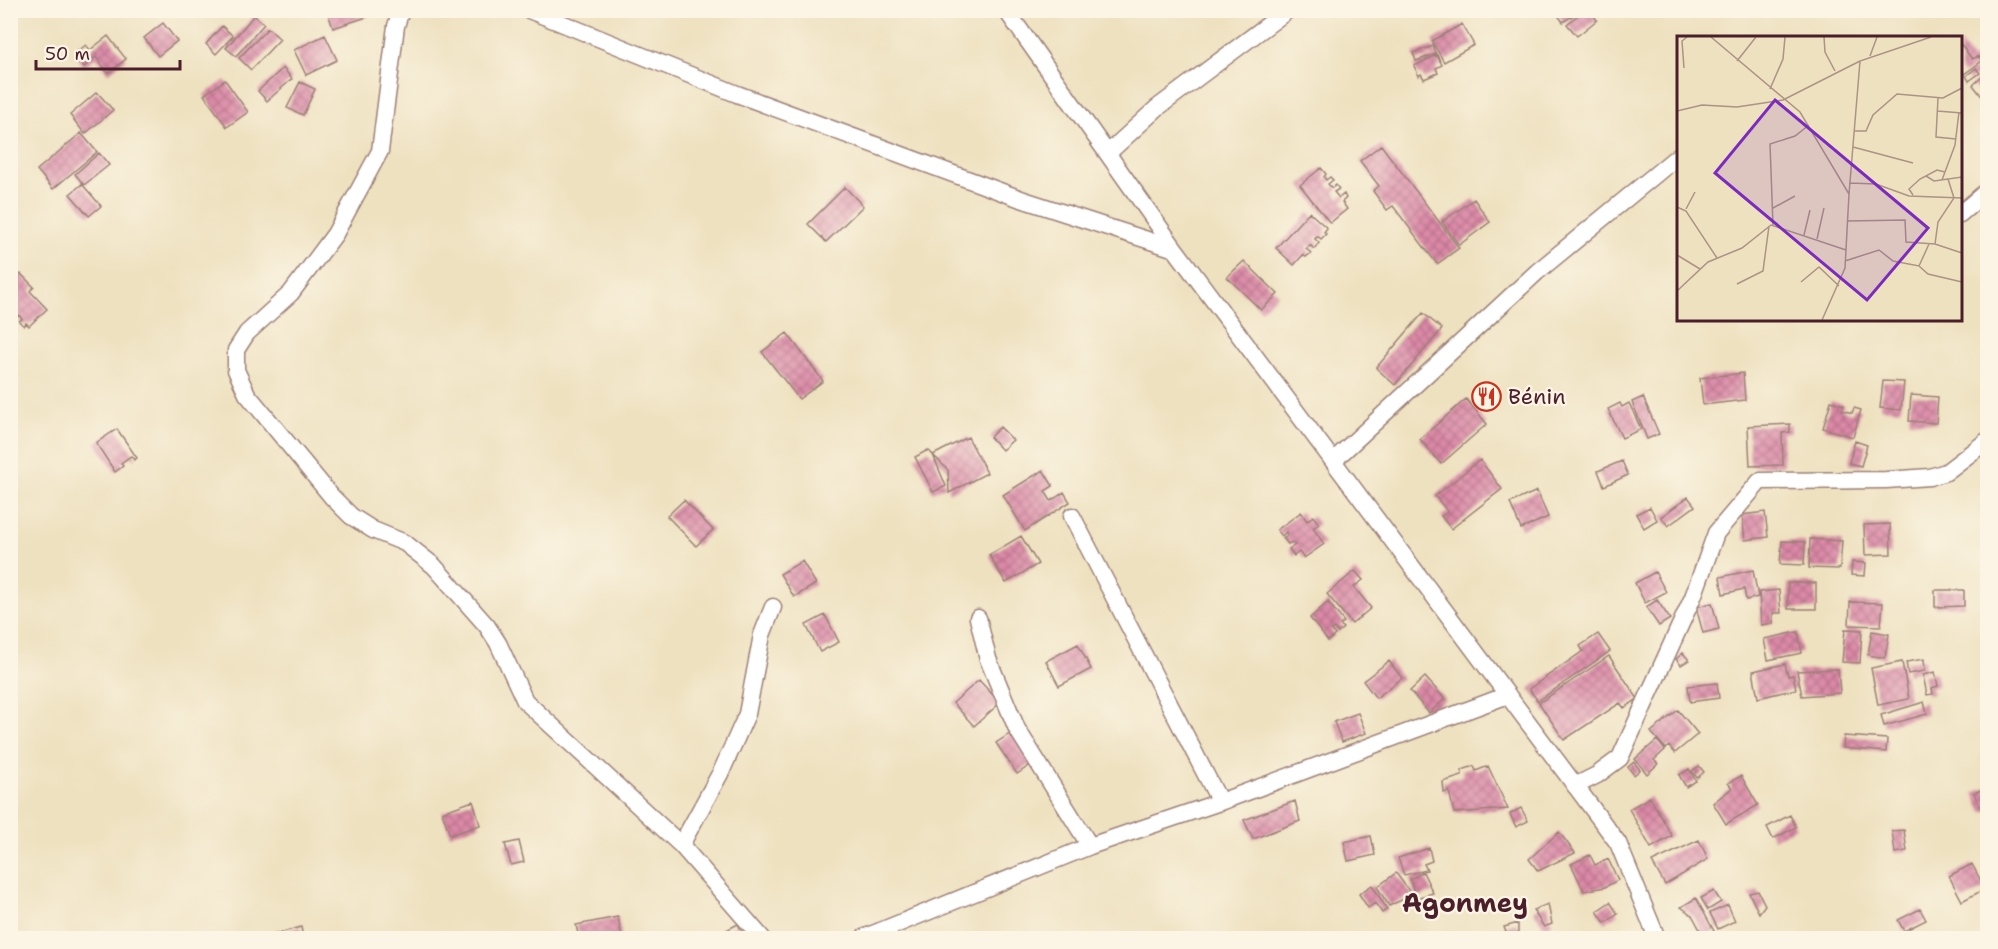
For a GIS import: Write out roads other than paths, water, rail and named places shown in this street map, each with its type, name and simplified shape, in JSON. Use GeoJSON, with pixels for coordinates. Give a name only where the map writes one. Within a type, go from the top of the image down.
{"type":"FeatureCollection","features":[{"type":"Feature","properties":{"kind":"street"},"geometry":{"type":"LineString","coordinates":[[401,10],[396,26],[380,150],[335,234],[291,293],[247,333],[236,350],[236,370],[247,394],[332,497],[351,516],[373,530],[405,543],[434,566],[487,626],[498,643],[525,701],[681,844],[762,939]]}},
{"type":"Feature","properties":{"kind":"street"},"geometry":{"type":"LineString","coordinates":[[529,10],[737,94],[933,167],[1021,199],[1174,249]]}},
{"type":"Feature","properties":{"kind":"street"},"geometry":{"type":"LineString","coordinates":[[1006,10],[1174,249],[1617,843],[1656,939]]}},
{"type":"Feature","properties":{"kind":"street"},"geometry":{"type":"LineString","coordinates":[[1108,153],[1157,108],[1288,10]]}},
{"type":"Feature","properties":{"kind":"street"},"geometry":{"type":"LineString","coordinates":[[1333,461],[1538,272],[1677,157]]}},
{"type":"Feature","properties":{"kind":"street"},"geometry":{"type":"LineString","coordinates":[[1962,212],[1988,190]]}},
{"type":"Feature","properties":{"kind":"street"},"geometry":{"type":"LineString","coordinates":[[1575,786],[1597,776],[1620,758],[1661,672],[1702,575],[1716,533],[1760,481],[1886,480],[1930,477],[1946,472],[1988,440]]}},
{"type":"Feature","properties":{"kind":"street"},"geometry":{"type":"LineString","coordinates":[[1072,516],[1220,802]]}},
{"type":"Feature","properties":{"kind":"street"},"geometry":{"type":"LineString","coordinates":[[681,844],[722,770],[747,714],[762,635],[773,607]]}},
{"type":"Feature","properties":{"kind":"street"},"geometry":{"type":"LineString","coordinates":[[978,618],[988,659],[1017,729],[1090,846]]}},
{"type":"Feature","properties":{"kind":"street"},"geometry":{"type":"LineString","coordinates":[[863,939],[1090,846],[1220,802],[1508,695]]}},
{"type":"Feature","properties":{"kind":"place","name":"Bénin"},"geometry":{"type":"Point","coordinates":[1487,396]}},
{"type":"Feature","properties":{"kind":"district","name":"Agonmey"},"geometry":{"type":"Point","coordinates":[1465,903]}}]}
